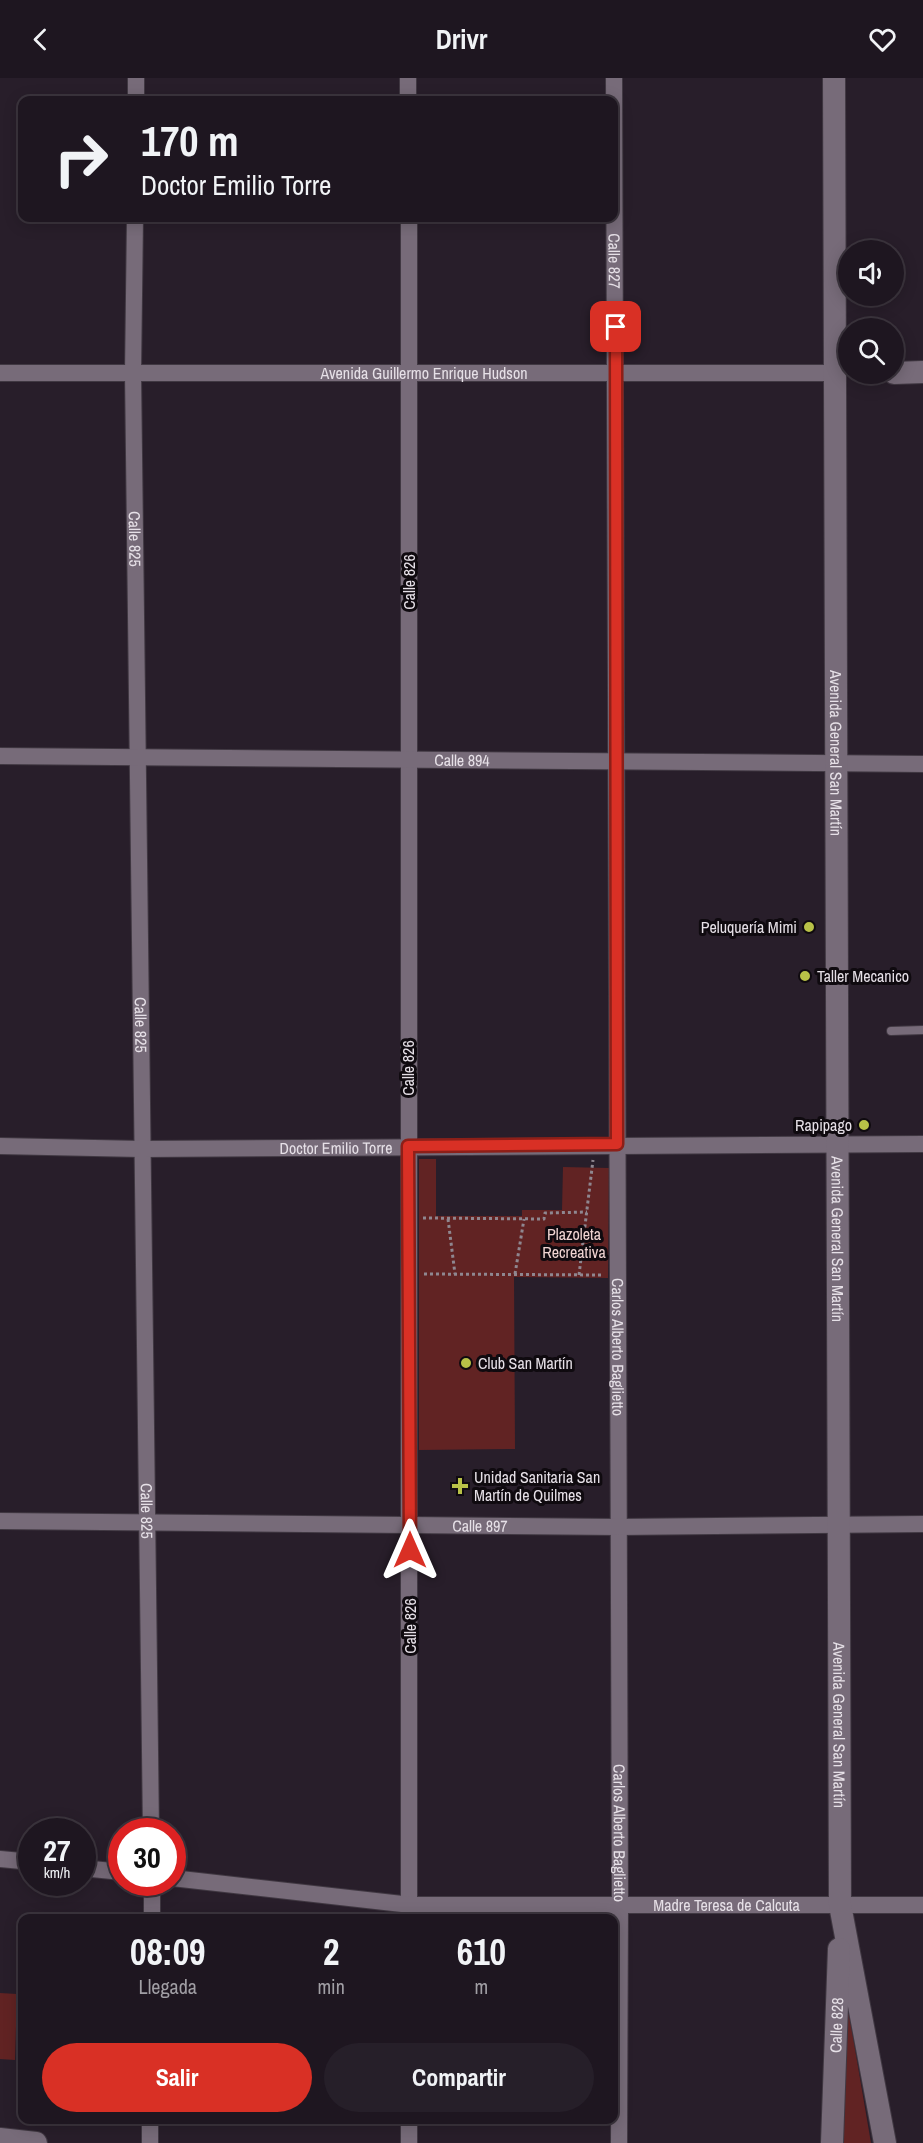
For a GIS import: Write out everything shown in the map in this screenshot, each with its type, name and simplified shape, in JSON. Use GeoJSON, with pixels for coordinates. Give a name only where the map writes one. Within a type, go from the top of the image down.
{"type":"FeatureCollection","features":[{"type":"Feature","properties":{"kind":"main road","name":"Avenida General San Martín"},"geometry":{"type":"LineString","coordinates":[[834,78],[841,318]]}},
{"type":"Feature","properties":{"kind":"main road"},"geometry":{"type":"LineString","coordinates":[[904,373],[923,372]]}},
{"type":"Feature","properties":{"kind":"main road","name":"Avenida General San Martín"},"geometry":{"type":"LineString","coordinates":[[842,384],[835,763],[840,1905],[885,2143]]}},
{"type":"Feature","properties":{"kind":"main road","name":"Calle 828"},"geometry":{"type":"LineString","coordinates":[[832,2143],[840,1905]]}},
{"type":"Feature","properties":{"kind":"main road"},"geometry":{"type":"LineString","coordinates":[[0,2139],[36,2143]]}},
{"type":"Feature","properties":{"kind":"street"},"geometry":{"type":"LineString","coordinates":[[136,78],[136,96]]}},
{"type":"Feature","properties":{"kind":"street"},"geometry":{"type":"LineString","coordinates":[[408,78],[408,96]]}},
{"type":"Feature","properties":{"kind":"street","name":"Calle 827"},"geometry":{"type":"LineString","coordinates":[[614,78],[614,96]]}},
{"type":"Feature","properties":{"kind":"street","name":"Calle 825"},"geometry":{"type":"LineString","coordinates":[[135,222],[133,373],[151,1818]]}},
{"type":"Feature","properties":{"kind":"street","name":"Calle 826"},"geometry":{"type":"LineString","coordinates":[[409,222],[409,1912]]}},
{"type":"Feature","properties":{"kind":"street","name":"Calle 827"},"geometry":{"type":"LineString","coordinates":[[615,222],[616,372]]}},
{"type":"Feature","properties":{"kind":"street","name":"Carlos Alberto Baglietto"},"geometry":{"type":"LineString","coordinates":[[616,372],[619,2143]]}},
{"type":"Feature","properties":{"kind":"street","name":"Avenida Guillermo Enrique Hudson"},"geometry":{"type":"LineString","coordinates":[[0,373],[838,373]]}},
{"type":"Feature","properties":{"kind":"street","name":"Calle 894"},"geometry":{"type":"LineString","coordinates":[[0,756],[410,762],[923,764]]}},
{"type":"Feature","properties":{"kind":"street","name":"Doctor Emilio Torre"},"geometry":{"type":"LineString","coordinates":[[0,1146],[141,1149],[595,1144],[923,1144]]}},
{"type":"Feature","properties":{"kind":"street","name":"Calle 897"},"geometry":{"type":"LineString","coordinates":[[0,1521],[618,1527],[923,1524]]}},
{"type":"Feature","properties":{"kind":"street"},"geometry":{"type":"LineString","coordinates":[[0,1859],[18,1861]]}},
{"type":"Feature","properties":{"kind":"street","name":"Madre Teresa de Calcuta"},"geometry":{"type":"LineString","coordinates":[[186,1880],[409,1912],[620,1906],[923,1905]]}},
{"type":"Feature","properties":{"kind":"street"},"geometry":{"type":"LineString","coordinates":[[152,1896],[152,1914]]}},
{"type":"Feature","properties":{"kind":"street"},"geometry":{"type":"LineString","coordinates":[[150,2124],[150,2143]]}},
{"type":"Feature","properties":{"kind":"street"},"geometry":{"type":"LineString","coordinates":[[410,2124],[410,2143]]}},
{"type":"Feature","properties":{"kind":"lane"},"geometry":{"type":"LineString","coordinates":[[891,1031],[923,1030]]}},
{"type":"Feature","properties":{"kind":"path"},"geometry":{"type":"LineString","coordinates":[[579,1275],[595,1144]]}},
{"type":"Feature","properties":{"kind":"path"},"geometry":{"type":"LineString","coordinates":[[409,1218],[544,1219],[544,1213],[587,1212]]}},
{"type":"Feature","properties":{"kind":"path"},"geometry":{"type":"LineString","coordinates":[[448,1218],[455,1274]]}},
{"type":"Feature","properties":{"kind":"path"},"geometry":{"type":"LineString","coordinates":[[514,1274],[524,1219]]}},
{"type":"Feature","properties":{"kind":"path"},"geometry":{"type":"LineString","coordinates":[[409,1274],[618,1275]]}},
{"type":"Feature","properties":{"kind":"green space","name":"Plazoleta Recreativa"},"geometry":{"type":"Polygon","coordinates":[[[419,1159],[436,1159],[436,1216],[522,1216],[522,1210],[562,1210],[563,1167],[609,1168],[608,1278],[514,1277],[515,1449],[419,1450],[419,1159]]]}},
{"type":"Feature","properties":{"kind":"green space"},"geometry":{"type":"Polygon","coordinates":[[[0,1993],[17,1994],[15,2060],[0,2059],[0,1993]]]}},
{"type":"Feature","properties":{"kind":"green space"},"geometry":{"type":"Polygon","coordinates":[[[843,2012],[849,2014],[871,2143],[837,2143],[843,2012]]]}},
{"type":"Feature","properties":{"kind":"place","name":"Peluquería Mimi"},"geometry":{"type":"Point","coordinates":[809,927]}},
{"type":"Feature","properties":{"kind":"place","name":"Taller Mecanico"},"geometry":{"type":"Point","coordinates":[805,976]}},
{"type":"Feature","properties":{"kind":"place","name":"Rapipago"},"geometry":{"type":"Point","coordinates":[864,1125]}},
{"type":"Feature","properties":{"kind":"place","name":"Club San Martín"},"geometry":{"type":"Point","coordinates":[466,1363]}},
{"type":"Feature","properties":{"kind":"place","name":"Unidad Sanitaria San Martín de Quilmes"},"geometry":{"type":"Point","coordinates":[460,1486]}},
{"type":"Feature","properties":{"kind":"route"},"geometry":{"type":"LineString","coordinates":[[410,1550],[408,1146],[617,1144],[616,327]]}}]}
